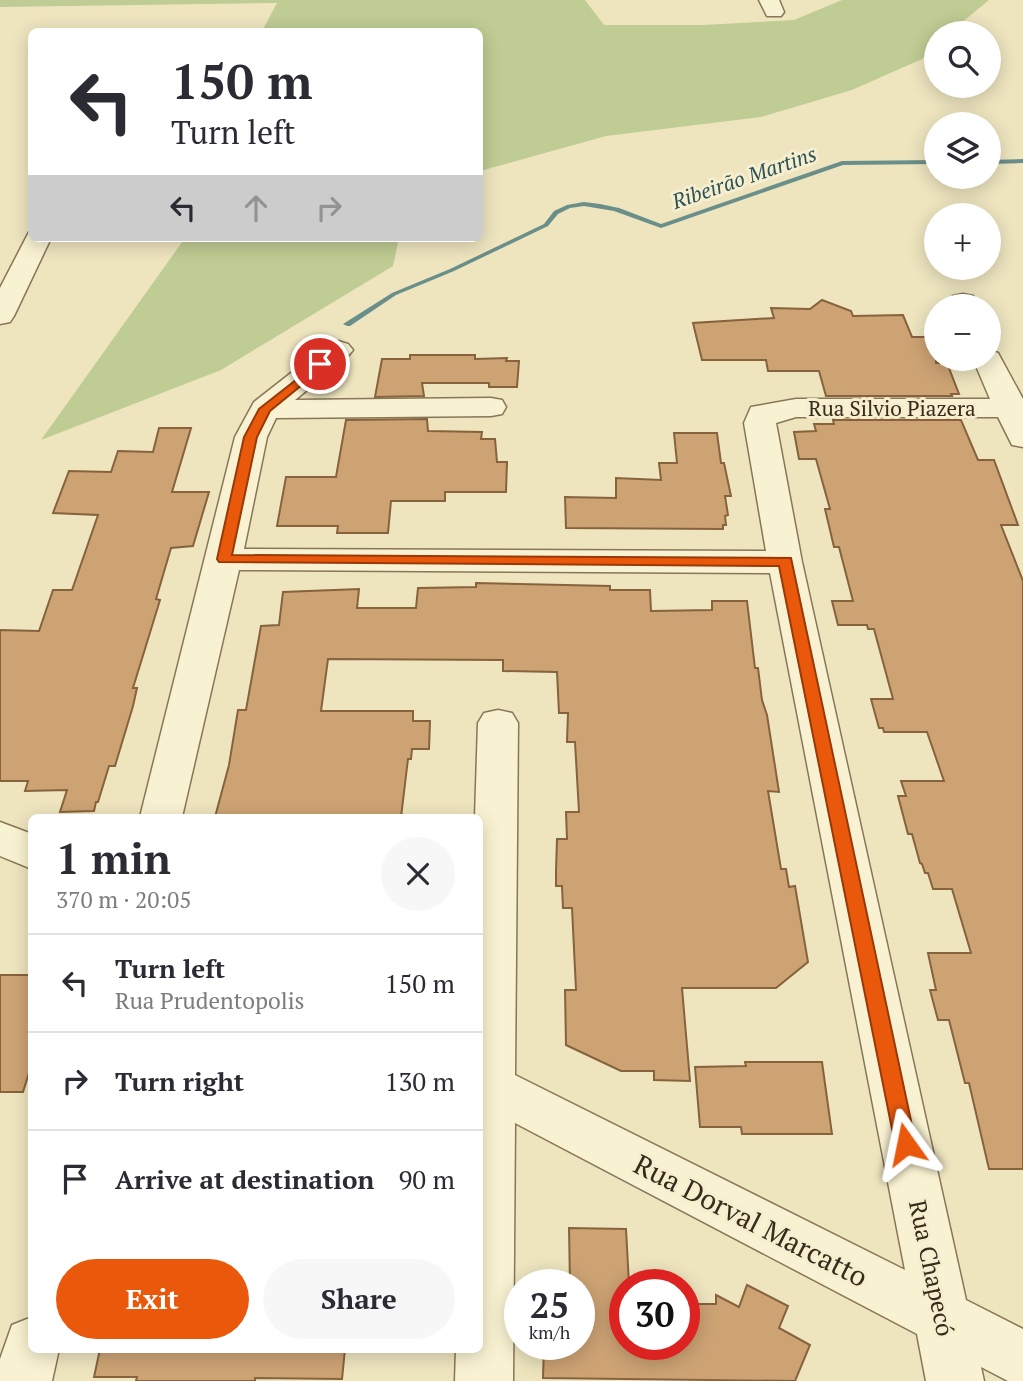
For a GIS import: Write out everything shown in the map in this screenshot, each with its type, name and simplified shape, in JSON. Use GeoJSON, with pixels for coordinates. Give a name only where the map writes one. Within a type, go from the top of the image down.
{"type":"FeatureCollection","features":[{"type":"Feature","properties":{"kind":"street"},"geometry":{"type":"LineString","coordinates":[[0,316],[36,242]]}},
{"type":"Feature","properties":{"kind":"street"},"geometry":{"type":"LineString","coordinates":[[162,814],[251,437],[265,409],[338,350]]}},
{"type":"Feature","properties":{"kind":"street"},"geometry":{"type":"LineString","coordinates":[[995,371],[1017,408],[1023,438]]}},
{"type":"Feature","properties":{"kind":"street"},"geometry":{"type":"LineString","coordinates":[[265,409],[491,407]]}},
{"type":"Feature","properties":{"kind":"street","name":"Rua Silvio Piazera"},"geometry":{"type":"LineString","coordinates":[[762,414],[775,409],[796,408],[1017,408]]}},
{"type":"Feature","properties":{"kind":"street","name":"Rua Chapecó"},"geometry":{"type":"LineString","coordinates":[[762,414],[760,423],[785,562],[955,1381]]}},
{"type":"Feature","properties":{"kind":"street"},"geometry":{"type":"LineString","coordinates":[[224,559],[785,562]]}},
{"type":"Feature","properties":{"kind":"street"},"geometry":{"type":"LineString","coordinates":[[484,1381],[485,1084],[498,723]]}},
{"type":"Feature","properties":{"kind":"street"},"geometry":{"type":"LineString","coordinates":[[0,838],[28,851]]}},
{"type":"Feature","properties":{"kind":"street","name":"Rua Dorval Marcatto"},"geometry":{"type":"LineString","coordinates":[[485,1084],[1023,1359]]}},
{"type":"Feature","properties":{"kind":"street"},"geometry":{"type":"LineString","coordinates":[[23,1381],[30,1353]]}},
{"type":"Feature","properties":{"kind":"green space"},"geometry":{"type":"Polygon","coordinates":[[[0,0],[585,0],[604,25],[703,25],[794,20],[842,0],[989,0],[964,21],[924,21],[922,59],[852,90],[761,117],[606,136],[483,170],[483,28],[264,28],[277,3],[0,7],[0,0]]]}},
{"type":"Feature","properties":{"kind":"green space"},"geometry":{"type":"Polygon","coordinates":[[[182,242],[398,242],[393,266],[221,370],[41,440],[182,242]]]}},
{"type":"Feature","properties":{"kind":"building"},"geometry":{"type":"Polygon","coordinates":[[[822,300],[851,311],[853,316],[903,315],[912,337],[924,337],[924,371],[950,371],[959,394],[826,396],[819,371],[768,371],[766,360],[702,360],[693,323],[774,318],[771,308],[810,309],[822,300]]]}},
{"type":"Feature","properties":{"kind":"building"},"geometry":{"type":"Polygon","coordinates":[[[410,355],[475,355],[475,359],[507,358],[506,361],[519,361],[517,387],[489,387],[489,383],[422,383],[424,396],[375,397],[382,359],[410,359],[410,355]]]}},
{"type":"Feature","properties":{"kind":"building"},"geometry":{"type":"Polygon","coordinates":[[[427,419],[428,431],[482,432],[481,439],[495,439],[497,462],[507,462],[506,492],[445,492],[445,501],[391,501],[388,533],[337,533],[338,526],[277,526],[286,477],[336,477],[346,420],[427,419]]]}},
{"type":"Feature","properties":{"kind":"building"},"geometry":{"type":"Polygon","coordinates":[[[833,420],[961,420],[978,460],[994,460],[1018,525],[1001,525],[1023,581],[1023,1169],[989,1169],[969,1083],[965,1083],[949,1020],[938,1020],[930,990],[936,990],[928,953],[971,953],[952,889],[933,889],[928,873],[925,873],[920,863],[912,834],[908,834],[898,796],[906,796],[901,781],[944,781],[927,732],[884,732],[883,728],[879,728],[871,699],[893,699],[874,629],[868,629],[867,625],[838,625],[832,601],[853,601],[839,547],[834,547],[825,509],[830,509],[816,459],[799,459],[794,432],[816,431],[814,424],[834,424],[833,420]]]}},
{"type":"Feature","properties":{"kind":"building"},"geometry":{"type":"Polygon","coordinates":[[[159,428],[191,428],[172,492],[209,492],[193,546],[171,548],[156,599],[160,600],[133,688],[137,688],[133,706],[115,766],[109,766],[94,811],[60,812],[67,790],[25,791],[28,781],[0,781],[0,630],[39,631],[53,590],[72,590],[98,515],[53,513],[69,471],[111,472],[118,451],[153,452],[159,428]]]}},
{"type":"Feature","properties":{"kind":"building"},"geometry":{"type":"Polygon","coordinates":[[[674,433],[717,433],[721,463],[724,463],[731,496],[725,496],[728,515],[725,516],[726,525],[723,525],[723,529],[566,528],[565,497],[616,498],[616,478],[661,480],[659,463],[677,463],[674,433]]]}},
{"type":"Feature","properties":{"kind":"building"},"geometry":{"type":"Polygon","coordinates":[[[476,583],[610,586],[610,590],[650,590],[651,611],[712,610],[712,601],[747,601],[755,668],[758,668],[779,792],[768,791],[781,869],[786,869],[789,887],[795,886],[808,962],[776,988],[682,988],[690,1081],[654,1080],[654,1071],[621,1071],[566,1045],[565,990],[576,990],[572,908],[563,908],[562,886],[556,886],[557,839],[567,839],[566,812],[579,812],[575,742],[567,742],[568,713],[559,713],[557,672],[503,671],[503,660],[328,659],[321,711],[413,711],[413,721],[430,721],[429,749],[412,749],[411,759],[408,759],[401,814],[216,814],[229,765],[238,710],[246,710],[261,626],[279,625],[283,592],[359,589],[357,608],[416,608],[418,588],[476,587],[476,583]]]}},
{"type":"Feature","properties":{"kind":"building"},"geometry":{"type":"Polygon","coordinates":[[[0,975],[28,975],[28,1076],[23,1092],[0,1092],[0,975]]]}},
{"type":"Feature","properties":{"kind":"building"},"geometry":{"type":"Polygon","coordinates":[[[745,1062],[822,1062],[832,1134],[742,1134],[741,1127],[700,1127],[695,1067],[746,1066],[745,1062]]]}},
{"type":"Feature","properties":{"kind":"building"},"geometry":{"type":"Polygon","coordinates":[[[569,1228],[626,1229],[628,1269],[609,1269],[609,1360],[700,1360],[700,1304],[716,1304],[716,1295],[739,1307],[747,1285],[788,1306],[779,1328],[810,1345],[795,1381],[543,1378],[544,1360],[595,1360],[595,1269],[570,1269],[569,1228]]]}},
{"type":"Feature","properties":{"kind":"building"},"geometry":{"type":"Polygon","coordinates":[[[99,1353],[345,1353],[342,1379],[136,1381],[137,1377],[94,1377],[99,1353]]]}},
{"type":"Feature","properties":{"kind":"waterway","name":"Ribeirão Martins"},"geometry":{"type":"LineString","coordinates":[[1001,162],[1023,161]]}},
{"type":"Feature","properties":{"kind":"waterway","name":"Ribeirão Martins"},"geometry":{"type":"LineString","coordinates":[[347,324],[394,294],[452,270],[546,225],[556,213],[569,206],[600,206],[661,226],[842,163],[924,162]]}},
{"type":"Feature","properties":{"kind":"route"},"geometry":{"type":"LineString","coordinates":[[320,364],[265,409],[251,437],[224,559],[785,562],[906,1144]]}}]}
